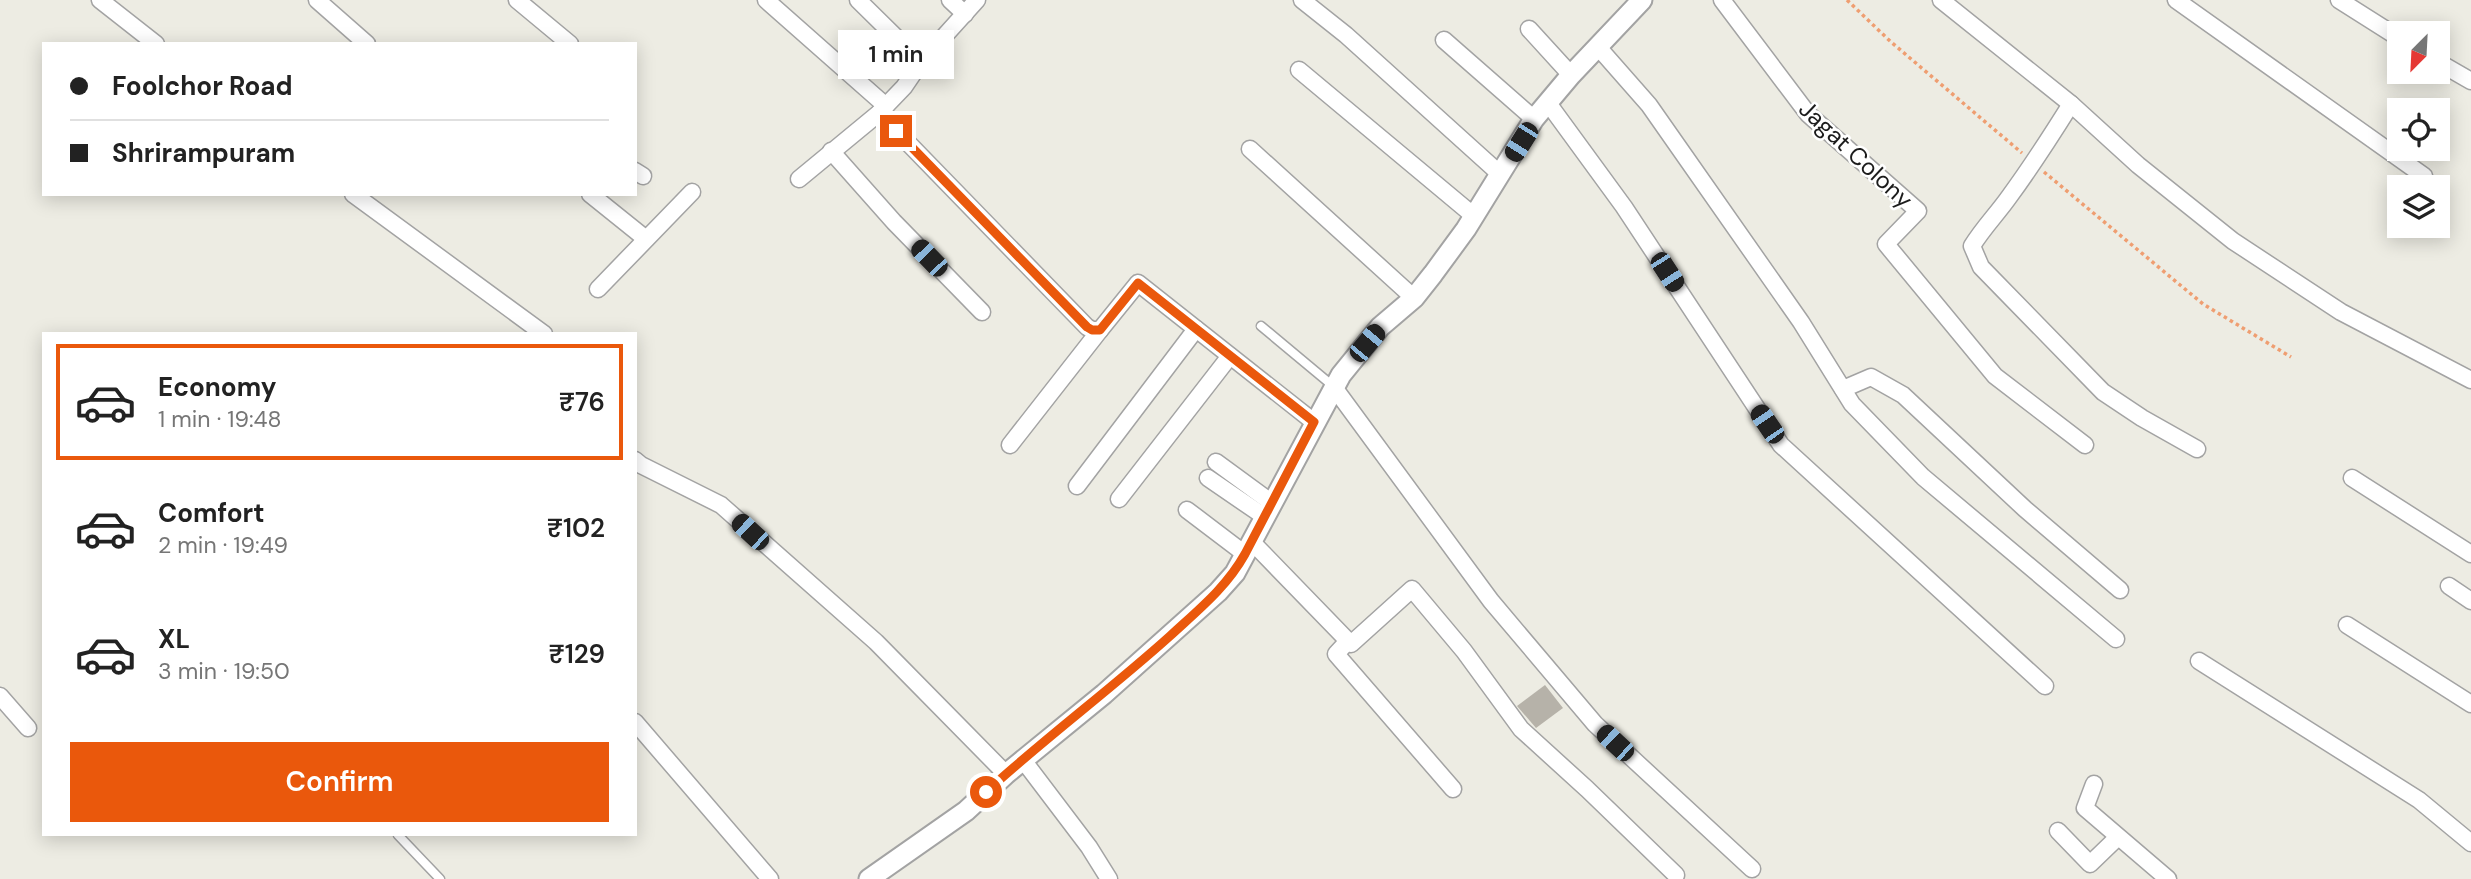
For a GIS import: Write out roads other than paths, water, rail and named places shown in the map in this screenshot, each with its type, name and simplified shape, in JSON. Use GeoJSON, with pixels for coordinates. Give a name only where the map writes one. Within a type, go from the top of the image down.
{"type":"FeatureCollection","features":[{"type":"Feature","properties":{"kind":"street"},"geometry":{"type":"LineString","coordinates":[[100,0],[153,42]]}},
{"type":"Feature","properties":{"kind":"street"},"geometry":{"type":"LineString","coordinates":[[317,0],[365,42]]}},
{"type":"Feature","properties":{"kind":"street"},"geometry":{"type":"LineString","coordinates":[[517,0],[568,42]]}},
{"type":"Feature","properties":{"kind":"street"},"geometry":{"type":"LineString","coordinates":[[766,0],[882,109],[1087,327],[1100,330]]}},
{"type":"Feature","properties":{"kind":"street"},"geometry":{"type":"LineString","coordinates":[[858,0],[921,62]]}},
{"type":"Feature","properties":{"kind":"street"},"geometry":{"type":"LineString","coordinates":[[950,0],[965,14]]}},
{"type":"Feature","properties":{"kind":"street"},"geometry":{"type":"LineString","coordinates":[[799,178],[882,109],[904,87],[921,62],[977,0]]}},
{"type":"Feature","properties":{"kind":"street"},"geometry":{"type":"LineString","coordinates":[[1303,0],[1346,35],[1500,174]]}},
{"type":"Feature","properties":{"kind":"street","name":"Jagat Colony"},"geometry":{"type":"LineString","coordinates":[[1722,0],[1808,114],[1918,211],[1886,244],[1995,376],[2085,445]]}},
{"type":"Feature","properties":{"kind":"street"},"geometry":{"type":"LineString","coordinates":[[1941,0],[2071,104],[2138,165],[2234,241],[2341,312],[2471,380]]}},
{"type":"Feature","properties":{"kind":"street"},"geometry":{"type":"LineString","coordinates":[[2176,0],[2423,175]]}},
{"type":"Feature","properties":{"kind":"street"},"geometry":{"type":"LineString","coordinates":[[2339,0],[2387,30]]}},
{"type":"Feature","properties":{"kind":"street"},"geometry":{"type":"LineString","coordinates":[[869,879],[965,811],[1218,592],[1234,573],[1249,548],[1333,386],[1380,327],[1414,298],[1466,229],[1534,119],[1571,75],[1641,1]]}},
{"type":"Feature","properties":{"kind":"street"},"geometry":{"type":"LineString","coordinates":[[1529,29],[1571,75]]}},
{"type":"Feature","properties":{"kind":"street"},"geometry":{"type":"LineString","coordinates":[[1444,40],[1534,119]]}},
{"type":"Feature","properties":{"kind":"street"},"geometry":{"type":"LineString","coordinates":[[1598,47],[1649,105],[1801,321],[1852,404],[1923,477],[2116,639]]}},
{"type":"Feature","properties":{"kind":"street"},"geometry":{"type":"LineString","coordinates":[[2450,69],[2471,81]]}},
{"type":"Feature","properties":{"kind":"street"},"geometry":{"type":"LineString","coordinates":[[1299,70],[1474,216]]}},
{"type":"Feature","properties":{"kind":"street"},"geometry":{"type":"LineString","coordinates":[[1548,103],[1624,207],[1781,445],[2045,686]]}},
{"type":"Feature","properties":{"kind":"street"},"geometry":{"type":"LineString","coordinates":[[2071,104],[2034,164],[2004,205],[1985,225],[1972,246],[1981,267],[2103,392],[2197,449]]}},
{"type":"Feature","properties":{"kind":"street"},"geometry":{"type":"LineString","coordinates":[[1250,149],[1414,298]]}},
{"type":"Feature","properties":{"kind":"street"},"geometry":{"type":"LineString","coordinates":[[831,151],[894,222],[982,312]]}},
{"type":"Feature","properties":{"kind":"street"},"geometry":{"type":"LineString","coordinates":[[598,289],[692,192]]}},
{"type":"Feature","properties":{"kind":"street"},"geometry":{"type":"LineString","coordinates":[[356,196],[541,332]]}},
{"type":"Feature","properties":{"kind":"street"},"geometry":{"type":"LineString","coordinates":[[592,196],[646,239]]}},
{"type":"Feature","properties":{"kind":"street"},"geometry":{"type":"LineString","coordinates":[[1010,445],[1138,283],[1314,422]]}},
{"type":"Feature","properties":{"kind":"street"},"geometry":{"type":"LineString","coordinates":[[1077,486],[1196,329]]}},
{"type":"Feature","properties":{"kind":"street"},"geometry":{"type":"LineString","coordinates":[[1119,499],[1230,356]]}},
{"type":"Feature","properties":{"kind":"street"},"geometry":{"type":"LineString","coordinates":[[1843,389],[1871,377],[1903,395],[2025,509],[2120,590]]}},
{"type":"Feature","properties":{"kind":"street"},"geometry":{"type":"LineString","coordinates":[[1333,386],[1491,601],[1595,724],[1752,869]]}},
{"type":"Feature","properties":{"kind":"street"},"geometry":{"type":"LineString","coordinates":[[1216,462],[1268,510]]}},
{"type":"Feature","properties":{"kind":"street"},"geometry":{"type":"LineString","coordinates":[[637,465],[721,505],[876,642],[1006,774]]}},
{"type":"Feature","properties":{"kind":"street"},"geometry":{"type":"LineString","coordinates":[[1208,478],[1268,510]]}},
{"type":"Feature","properties":{"kind":"street"},"geometry":{"type":"LineString","coordinates":[[2352,478],[2471,554]]}},
{"type":"Feature","properties":{"kind":"street"},"geometry":{"type":"LineString","coordinates":[[1187,510],[1249,548],[1351,644],[1412,589],[1464,651],[1521,729],[1676,875]]}},
{"type":"Feature","properties":{"kind":"street"},"geometry":{"type":"LineString","coordinates":[[2449,586],[2471,601]]}},
{"type":"Feature","properties":{"kind":"street"},"geometry":{"type":"LineString","coordinates":[[2347,625],[2471,704]]}},
{"type":"Feature","properties":{"kind":"street"},"geometry":{"type":"LineString","coordinates":[[1348,641],[1336,654],[1453,789]]}},
{"type":"Feature","properties":{"kind":"street"},"geometry":{"type":"LineString","coordinates":[[2199,661],[2419,800],[2471,843]]}},
{"type":"Feature","properties":{"kind":"street"},"geometry":{"type":"LineString","coordinates":[[3,705],[29,728]]}},
{"type":"Feature","properties":{"kind":"street"},"geometry":{"type":"LineString","coordinates":[[637,724],[770,879]]}},
{"type":"Feature","properties":{"kind":"street"},"geometry":{"type":"LineString","coordinates":[[1023,760],[1089,847],[1109,879]]}},
{"type":"Feature","properties":{"kind":"street"},"geometry":{"type":"LineString","coordinates":[[2094,784],[2085,807],[2168,879]]}},
{"type":"Feature","properties":{"kind":"street"},"geometry":{"type":"LineString","coordinates":[[2058,831],[2090,864],[2118,837]]}},
{"type":"Feature","properties":{"kind":"lane"},"geometry":{"type":"LineString","coordinates":[[1261,326],[1333,386]]}},
{"type":"Feature","properties":{"kind":"lane"},"geometry":{"type":"LineString","coordinates":[[399,836],[440,879]]}}]}
